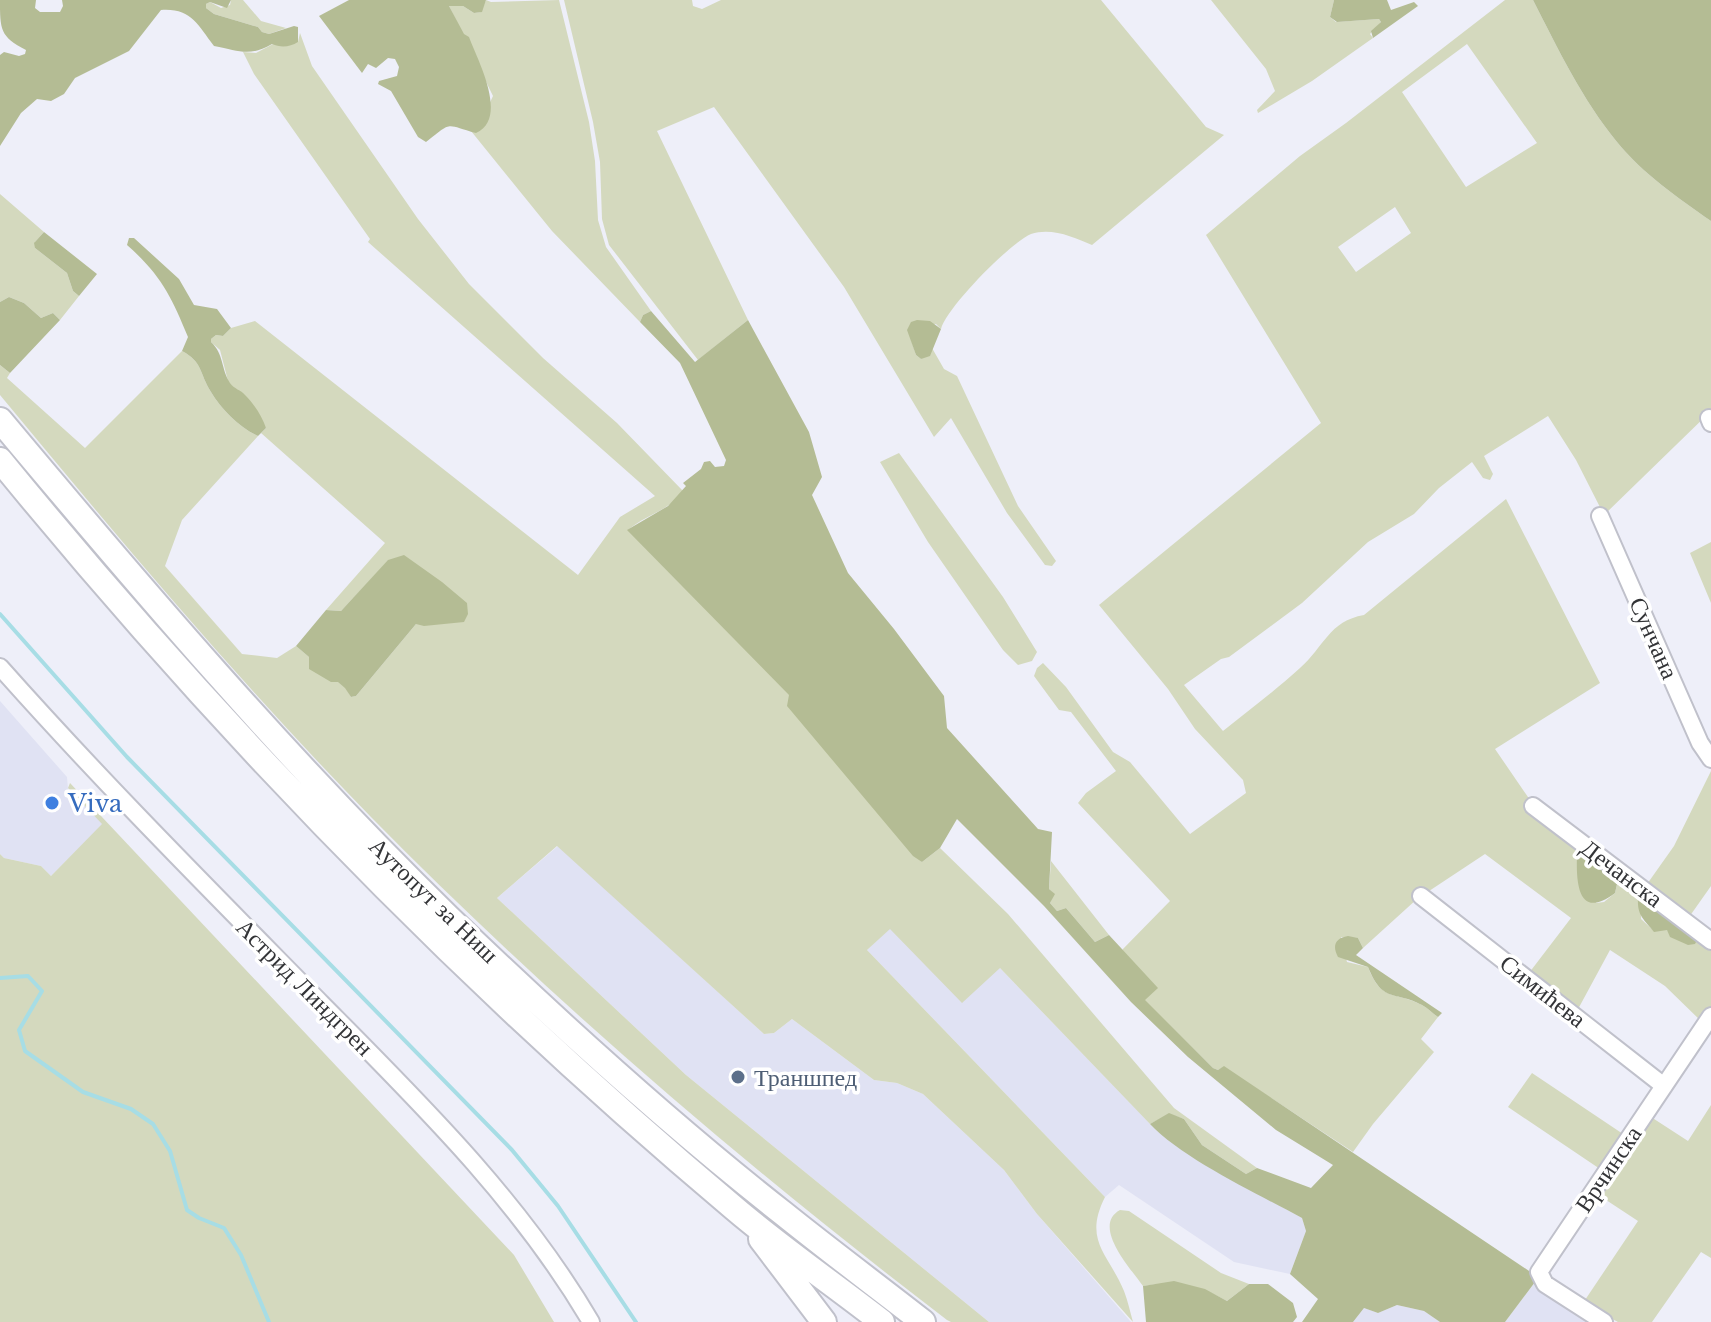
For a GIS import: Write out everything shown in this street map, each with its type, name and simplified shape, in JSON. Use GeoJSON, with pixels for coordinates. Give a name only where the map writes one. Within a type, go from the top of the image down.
{"type":"FeatureCollection","features":[{"type":"Feature","properties":{"kind":"highway","name":"Аутопут за Ниш"},"geometry":{"type":"LineString","coordinates":[[0,420],[211,669],[449,917],[614,1069],[703,1146],[923,1322]]}},
{"type":"Feature","properties":{"kind":"highway","name":"Аутопут за Ниш"},"geometry":{"type":"LineString","coordinates":[[0,460],[182,674],[316,819],[478,979],[601,1093],[736,1210],[882,1322]]}},
{"type":"Feature","properties":{"kind":"highway"},"geometry":{"type":"LineString","coordinates":[[736,1210],[824,1322]]}},
{"type":"Feature","properties":{"kind":"street","name":"Сунчана"},"geometry":{"type":"LineString","coordinates":[[1600,516],[1700,743],[1711,759]]}},
{"type":"Feature","properties":{"kind":"street","name":"Астрид Линдгрен"},"geometry":{"type":"LineString","coordinates":[[0,667],[97,774],[452,1136],[534,1234],[591,1322]]}},
{"type":"Feature","properties":{"kind":"street","name":"Дечанска"},"geometry":{"type":"LineString","coordinates":[[1533,806],[1711,941]]}},
{"type":"Feature","properties":{"kind":"street","name":"Симићева"},"geometry":{"type":"LineString","coordinates":[[1421,896],[1664,1086]]}},
{"type":"Feature","properties":{"kind":"street","name":"Врчинска"},"geometry":{"type":"LineString","coordinates":[[1604,1322],[1545,1284],[1539,1272],[1711,1016]]}},
{"type":"Feature","properties":{"kind":"shaded area"},"geometry":{"type":"Polygon","coordinates":[[[0,701],[67,777],[68,789],[103,824],[51,876],[41,866],[4,858],[0,854],[0,701]]]}},
{"type":"Feature","properties":{"kind":"shaded area"},"geometry":{"type":"Polygon","coordinates":[[[558,846],[764,1034],[774,1033],[792,1019],[874,1080],[897,1083],[923,1094],[1004,1170],[1037,1214],[1131,1322],[989,1322],[686,1075],[497,898],[558,846]]]}},
{"type":"Feature","properties":{"kind":"shaded area"},"geometry":{"type":"Polygon","coordinates":[[[890,928],[999,967],[1156,1130],[1219,1172],[1302,1218],[1306,1231],[1290,1274],[1234,1262],[1119,1185],[1105,1197],[867,950],[890,928]]]}},
{"type":"Feature","properties":{"kind":"shaded area"},"geometry":{"type":"Polygon","coordinates":[[[1535,1282],[1596,1322],[1505,1322],[1535,1282]]]}},
{"type":"Feature","properties":{"kind":"shaded area"},"geometry":{"type":"Polygon","coordinates":[[[1397,1305],[1424,1311],[1440,1322],[1353,1322],[1364,1308],[1378,1313],[1397,1305]]]}},
{"type":"Feature","properties":{"kind":"green space"},"geometry":{"type":"Polygon","coordinates":[[[0,0],[36,0],[35,8],[40,12],[60,12],[62,0],[231,0],[227,8],[210,2],[206,8],[214,14],[258,27],[269,34],[298,27],[298,42],[285,46],[272,44],[250,52],[214,46],[192,19],[180,12],[161,10],[129,51],[75,78],[64,94],[51,101],[37,99],[21,113],[0,146],[0,55],[4,52],[19,56],[26,50],[11,41],[3,31],[0,0]]]}},
{"type":"Feature","properties":{"kind":"green space"},"geometry":{"type":"Polygon","coordinates":[[[231,0],[243,0],[261,21],[286,28],[269,34],[258,27],[214,14],[206,8],[210,2],[221,8],[230,5],[231,0]]]}},
{"type":"Feature","properties":{"kind":"green space"},"geometry":{"type":"Polygon","coordinates":[[[349,0],[486,0],[482,12],[474,13],[463,6],[449,6],[464,34],[469,37],[484,74],[491,102],[486,126],[476,133],[449,126],[426,142],[418,137],[391,91],[378,84],[397,76],[399,67],[395,59],[388,58],[376,68],[368,64],[362,73],[319,16],[349,0]]]}},
{"type":"Feature","properties":{"kind":"green space"},"geometry":{"type":"Polygon","coordinates":[[[486,0],[559,0],[589,122],[595,161],[598,220],[606,247],[651,311],[643,315],[640,322],[552,231],[471,131],[476,132],[493,96],[449,6],[463,6],[474,13],[481,12],[486,0]]]}},
{"type":"Feature","properties":{"kind":"green space"},"geometry":{"type":"Polygon","coordinates":[[[564,0],[692,0],[693,6],[702,9],[721,0],[1101,0],[1206,127],[1224,135],[1092,245],[1054,232],[1031,234],[980,277],[955,306],[941,329],[936,324],[908,330],[916,355],[921,359],[932,348],[944,369],[957,376],[1018,506],[1056,561],[1052,566],[1045,565],[1007,513],[951,418],[934,437],[844,287],[714,107],[657,131],[748,320],[698,360],[609,245],[602,219],[600,162],[593,122],[564,0]]]}},
{"type":"Feature","properties":{"kind":"green space"},"geometry":{"type":"Polygon","coordinates":[[[1211,0],[1334,0],[1330,17],[1336,22],[1379,19],[1381,22],[1370,34],[1373,38],[1312,81],[1258,113],[1257,110],[1275,91],[1266,69],[1211,0]]]}},
{"type":"Feature","properties":{"kind":"green space"},"geometry":{"type":"Polygon","coordinates":[[[1334,0],[1387,0],[1391,10],[1414,2],[1418,6],[1373,38],[1371,31],[1381,22],[1379,19],[1337,22],[1330,17],[1334,0]]]}},
{"type":"Feature","properties":{"kind":"green space"},"geometry":{"type":"Polygon","coordinates":[[[1505,0],[1533,0],[1561,55],[1604,126],[1649,175],[1711,221],[1711,411],[1604,515],[1576,460],[1548,416],[1484,456],[1493,474],[1490,480],[1483,478],[1472,462],[1439,488],[1414,514],[1368,542],[1302,603],[1229,657],[1221,659],[1184,685],[1223,731],[1300,668],[1335,629],[1352,618],[1364,615],[1506,499],[1600,683],[1495,749],[1530,800],[1583,850],[1596,903],[1604,902],[1615,893],[1619,875],[1643,893],[1641,919],[1654,931],[1664,929],[1711,945],[1711,1009],[1702,1022],[1665,986],[1610,950],[1577,1011],[1529,973],[1571,918],[1485,854],[1417,899],[1363,948],[1358,938],[1341,937],[1347,962],[1368,967],[1384,991],[1422,1005],[1438,1017],[1421,1039],[1434,1052],[1353,1152],[1224,1067],[1218,1070],[1213,1068],[1144,1000],[1157,988],[1122,950],[1170,901],[1078,803],[1086,793],[1116,771],[1071,712],[1059,710],[1034,676],[1043,663],[1066,687],[1113,752],[1130,762],[1190,834],[1246,793],[1243,780],[1195,729],[1168,689],[1099,605],[1321,423],[1206,235],[1300,156],[1505,0]],[[1467,44],[1402,92],[1466,187],[1537,143],[1467,44]],[[1395,207],[1338,247],[1356,272],[1411,233],[1395,207]]]}},
{"type":"Feature","properties":{"kind":"green space"},"geometry":{"type":"Polygon","coordinates":[[[1533,0],[1711,0],[1711,221],[1649,175],[1604,126],[1561,55],[1533,0]]]}},
{"type":"Feature","properties":{"kind":"green space"},"geometry":{"type":"Polygon","coordinates":[[[300,33],[312,66],[418,219],[469,284],[543,358],[617,423],[683,491],[671,503],[628,530],[790,695],[922,862],[940,848],[1008,914],[1174,1108],[1257,1168],[1246,1174],[1202,1145],[1184,1119],[1169,1114],[1150,1124],[1000,968],[962,1003],[890,929],[867,950],[1105,1197],[1096,1225],[1097,1236],[1124,1291],[1133,1322],[1037,1214],[1004,1170],[923,1094],[897,1083],[874,1080],[792,1019],[774,1033],[764,1034],[557,846],[497,898],[686,1075],[989,1322],[947,1320],[796,1201],[578,1015],[370,816],[227,662],[0,395],[0,365],[10,373],[7,378],[85,448],[182,351],[189,355],[220,405],[238,423],[258,436],[182,520],[165,566],[242,654],[277,658],[296,646],[346,688],[351,697],[356,696],[416,624],[388,561],[341,611],[326,610],[385,543],[261,433],[266,428],[228,381],[220,350],[211,342],[216,335],[223,336],[231,328],[255,321],[578,575],[620,517],[655,496],[368,242],[370,239],[254,74],[243,52],[256,53],[273,44],[298,42],[300,33]]]}},
{"type":"Feature","properties":{"kind":"green space"},"geometry":{"type":"Polygon","coordinates":[[[0,194],[44,232],[35,242],[35,248],[67,273],[73,291],[79,296],[60,320],[53,313],[41,318],[24,303],[9,297],[0,302],[0,194]]]}},
{"type":"Feature","properties":{"kind":"green space"},"geometry":{"type":"Polygon","coordinates":[[[44,232],[97,274],[79,296],[73,291],[67,273],[35,248],[34,243],[44,232]]]}},
{"type":"Feature","properties":{"kind":"green space"},"geometry":{"type":"Polygon","coordinates":[[[129,238],[134,238],[179,279],[194,305],[217,309],[231,328],[223,336],[216,335],[211,342],[230,383],[243,393],[262,419],[266,428],[258,436],[226,411],[211,392],[197,364],[182,351],[188,337],[176,310],[157,276],[127,245],[129,238]]]}},
{"type":"Feature","properties":{"kind":"green space"},"geometry":{"type":"Polygon","coordinates":[[[9,297],[24,303],[41,318],[53,313],[60,320],[10,373],[0,365],[0,302],[9,297]]]}},
{"type":"Feature","properties":{"kind":"green space"},"geometry":{"type":"Polygon","coordinates":[[[651,311],[695,362],[748,320],[809,432],[822,477],[812,495],[848,573],[944,696],[947,728],[1038,829],[1052,832],[1049,889],[1055,894],[1050,903],[1057,911],[1066,908],[1095,942],[1109,935],[1158,988],[1145,1000],[1213,1068],[1218,1070],[1224,1066],[1535,1275],[1535,1282],[1505,1322],[1440,1322],[1424,1311],[1397,1305],[1378,1313],[1364,1308],[1353,1322],[1302,1322],[1318,1299],[1290,1274],[1306,1231],[1302,1218],[1201,1163],[1150,1124],[1169,1113],[1184,1119],[1202,1145],[1246,1174],[1257,1168],[1311,1188],[1333,1165],[1276,1130],[1188,1057],[1131,1002],[1044,906],[957,819],[940,848],[922,862],[913,856],[787,706],[789,695],[627,530],[668,506],[686,486],[683,483],[701,469],[704,462],[710,461],[715,467],[724,466],[726,460],[680,363],[640,322],[643,315],[651,311]]]}},
{"type":"Feature","properties":{"kind":"green space"},"geometry":{"type":"Polygon","coordinates":[[[930,321],[941,329],[930,356],[921,359],[916,355],[907,330],[911,322],[930,321]]]}},
{"type":"Feature","properties":{"kind":"green space"},"geometry":{"type":"Polygon","coordinates":[[[899,453],[1003,597],[1037,652],[1032,661],[1018,665],[1003,650],[928,542],[880,462],[899,453]]]}},
{"type":"Feature","properties":{"kind":"green space"},"geometry":{"type":"Polygon","coordinates":[[[1711,542],[1711,603],[1690,553],[1711,542]]]}},
{"type":"Feature","properties":{"kind":"green space"},"geometry":{"type":"Polygon","coordinates":[[[404,555],[467,603],[468,614],[464,622],[416,624],[356,696],[351,697],[338,682],[331,682],[309,669],[309,657],[296,646],[326,610],[341,611],[388,560],[404,555]]]}},
{"type":"Feature","properties":{"kind":"green space"},"geometry":{"type":"Polygon","coordinates":[[[1711,771],[1711,886],[1687,920],[1645,887],[1674,846],[1711,771]]]}},
{"type":"Feature","properties":{"kind":"green space"},"geometry":{"type":"Polygon","coordinates":[[[70,783],[514,1255],[554,1322],[0,1322],[0,854],[4,858],[41,866],[51,876],[102,824],[68,788],[70,783]]]}},
{"type":"Feature","properties":{"kind":"green space"},"geometry":{"type":"Polygon","coordinates":[[[1583,850],[1619,875],[1615,893],[1603,901],[1586,901],[1582,895],[1577,877],[1577,855],[1583,850]]]}},
{"type":"Feature","properties":{"kind":"green space"},"geometry":{"type":"Polygon","coordinates":[[[1051,861],[1109,935],[1095,942],[1066,908],[1057,911],[1050,903],[1054,894],[1049,889],[1051,861]]]}},
{"type":"Feature","properties":{"kind":"green space"},"geometry":{"type":"Polygon","coordinates":[[[1643,893],[1698,938],[1695,944],[1688,945],[1670,937],[1667,930],[1654,932],[1639,909],[1638,898],[1643,893]]]}},
{"type":"Feature","properties":{"kind":"green space"},"geometry":{"type":"Polygon","coordinates":[[[1348,936],[1358,938],[1363,948],[1356,955],[1442,1013],[1438,1017],[1422,1005],[1384,991],[1373,979],[1368,967],[1338,957],[1336,943],[1348,936]]]}},
{"type":"Feature","properties":{"kind":"green space"},"geometry":{"type":"Polygon","coordinates":[[[1532,1073],[1626,1136],[1600,1169],[1508,1107],[1532,1073]]]}},
{"type":"Feature","properties":{"kind":"green space"},"geometry":{"type":"Polygon","coordinates":[[[1711,1105],[1711,1258],[1701,1252],[1652,1322],[1618,1322],[1583,1303],[1638,1221],[1600,1196],[1651,1117],[1688,1141],[1711,1105]]]}},
{"type":"Feature","properties":{"kind":"green space"},"geometry":{"type":"Polygon","coordinates":[[[1120,1210],[1129,1211],[1221,1273],[1249,1284],[1227,1301],[1186,1285],[1143,1286],[1111,1237],[1112,1217],[1120,1210]]]}},
{"type":"Feature","properties":{"kind":"green space"},"geometry":{"type":"Polygon","coordinates":[[[1174,1281],[1205,1289],[1227,1301],[1249,1284],[1268,1284],[1293,1303],[1297,1317],[1293,1322],[1146,1322],[1143,1286],[1174,1281]]]}},
{"type":"Feature","properties":{"kind":"waterway"},"geometry":{"type":"LineString","coordinates":[[0,614],[127,757],[512,1150],[558,1206],[636,1322]]}},
{"type":"Feature","properties":{"kind":"waterway"},"geometry":{"type":"LineString","coordinates":[[0,978],[28,976],[42,991],[19,1030],[25,1051],[83,1092],[131,1109],[153,1124],[170,1151],[187,1210],[224,1228],[241,1255],[269,1322]]}},
{"type":"Feature","properties":{"kind":"place","name":"Viva"},"geometry":{"type":"Point","coordinates":[52,803]}},
{"type":"Feature","properties":{"kind":"place","name":"Траншпед"},"geometry":{"type":"Point","coordinates":[738,1077]}}]}
